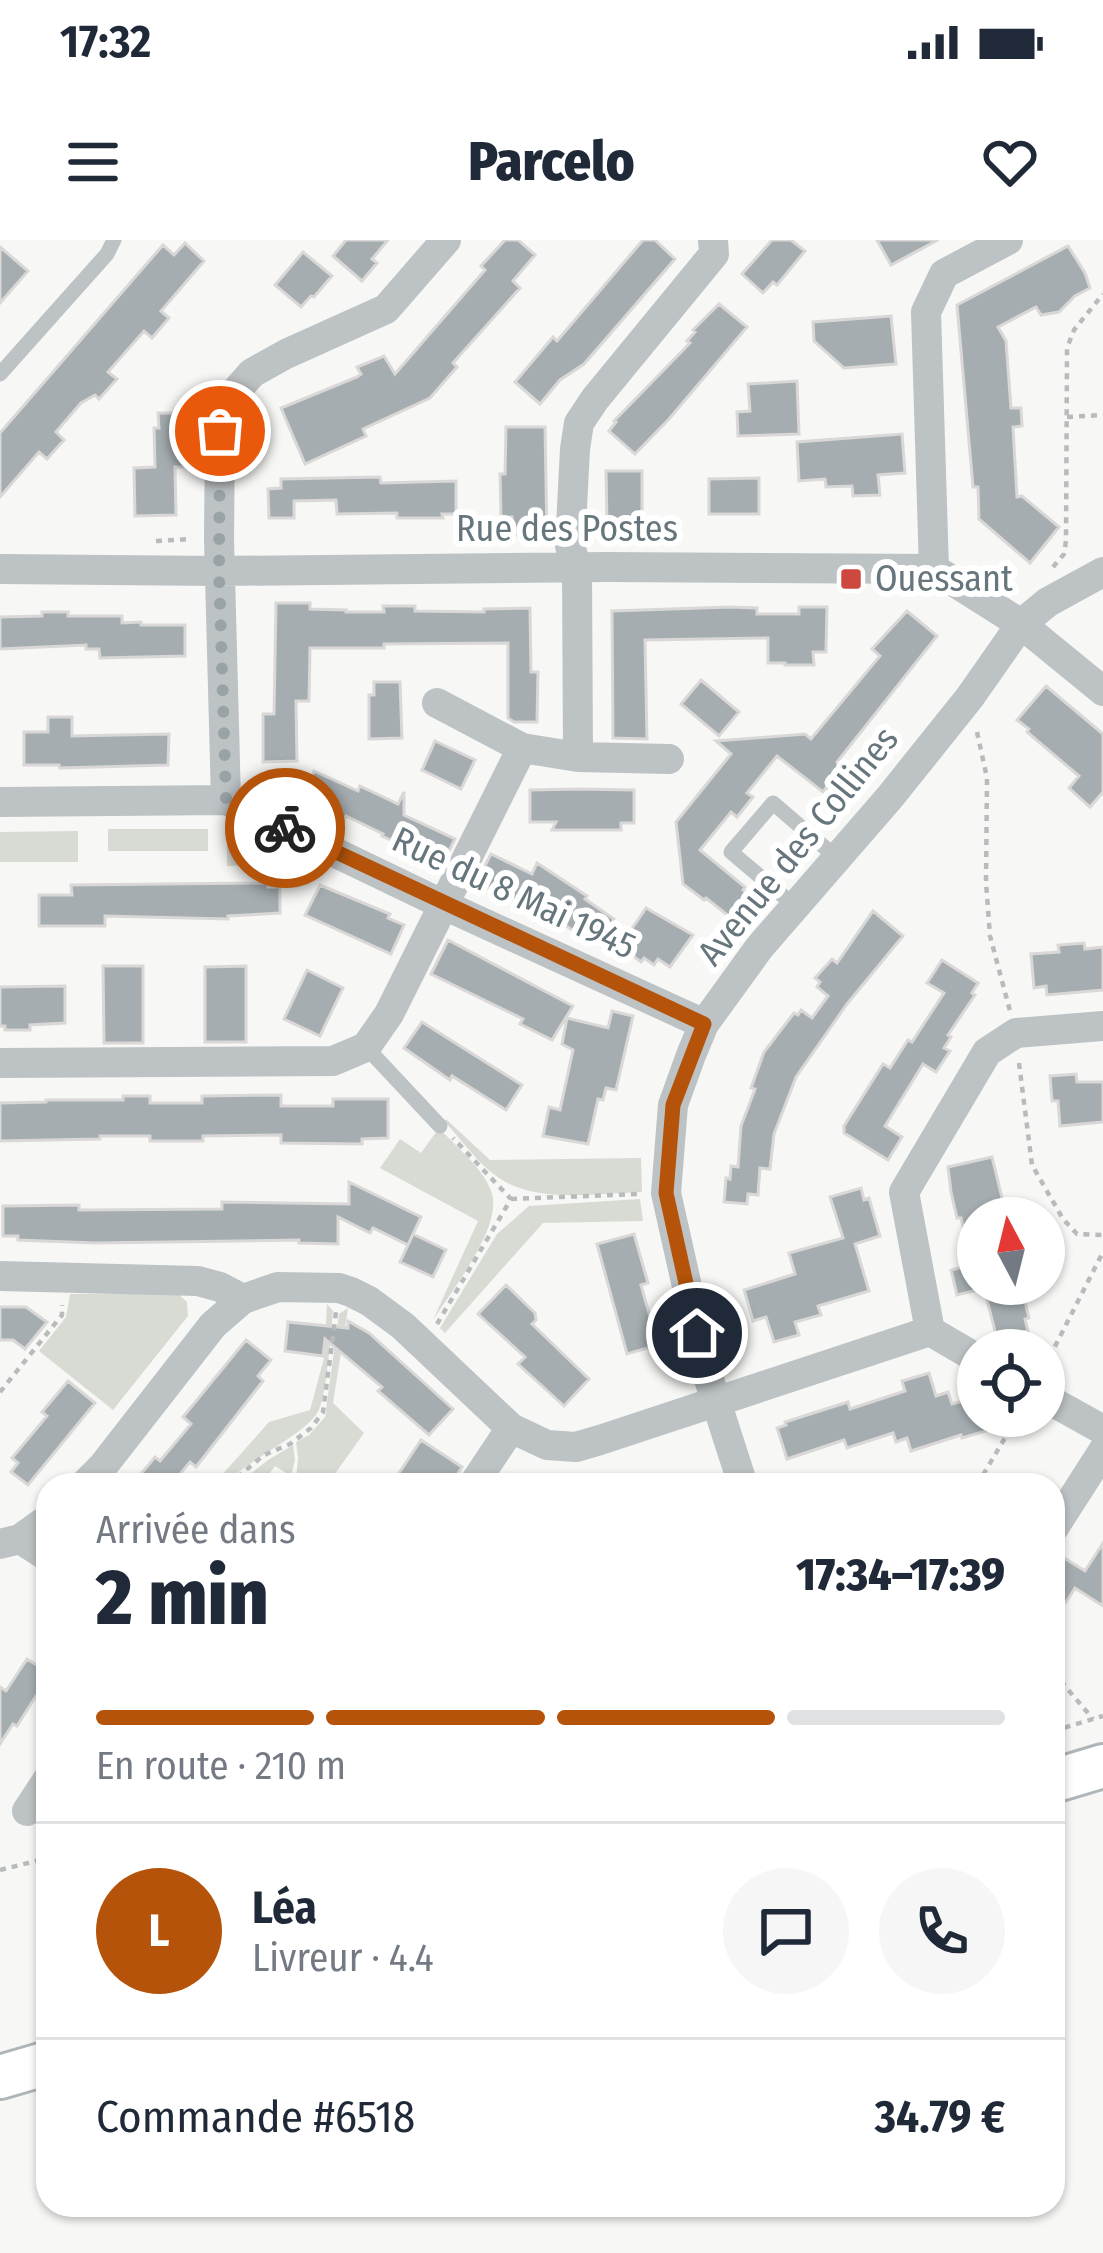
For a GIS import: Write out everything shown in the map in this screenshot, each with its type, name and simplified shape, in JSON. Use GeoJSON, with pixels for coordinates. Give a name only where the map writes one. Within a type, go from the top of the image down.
{"type":"FeatureCollection","features":[{"type":"Feature","properties":{"kind":"main road"},"geometry":{"type":"LineString","coordinates":[[1065,1749],[1098,1730]]}},
{"type":"Feature","properties":{"kind":"main road"},"geometry":{"type":"LineString","coordinates":[[1065,1777],[1103,1766]]}},
{"type":"Feature","properties":{"kind":"main road"},"geometry":{"type":"LineString","coordinates":[[0,2077],[36,2066]]}},
{"type":"Feature","properties":{"kind":"street"},"geometry":{"type":"LineString","coordinates":[[0,802],[226,800],[219,571],[220,431],[228,400],[252,373],[386,309],[446,240]]}},
{"type":"Feature","properties":{"kind":"street"},"geometry":{"type":"LineString","coordinates":[[578,757],[577,568],[570,546],[579,423],[714,254],[713,240]]}},
{"type":"Feature","properties":{"kind":"street"},"geometry":{"type":"LineString","coordinates":[[1008,240],[944,274],[926,312],[934,569],[1021,624],[1103,692]]}},
{"type":"Feature","properties":{"kind":"street","name":"Rue des Postes"},"geometry":{"type":"LineString","coordinates":[[0,569],[934,569]]}},
{"type":"Feature","properties":{"kind":"street"},"geometry":{"type":"LineString","coordinates":[[1021,624],[1048,602],[1103,572]]}},
{"type":"Feature","properties":{"kind":"street","name":"Avenue des Collines"},"geometry":{"type":"LineString","coordinates":[[739,1473],[715,1403],[666,1193],[673,1105],[704,1024],[759,948],[970,697],[1021,624]]}},
{"type":"Feature","properties":{"kind":"street"},"geometry":{"type":"LineString","coordinates":[[436,703],[522,748],[578,757],[669,759]]}},
{"type":"Feature","properties":{"kind":"street"},"geometry":{"type":"LineString","coordinates":[[0,1063],[333,1061],[366,1047],[389,1014],[522,748]]}},
{"type":"Feature","properties":{"kind":"street","name":"Rue du 8 Mai 1945"},"geometry":{"type":"LineString","coordinates":[[226,800],[704,1024]]}},
{"type":"Feature","properties":{"kind":"street"},"geometry":{"type":"LineString","coordinates":[[930,1331],[904,1192],[987,1052],[1016,1034],[1103,1026]]}},
{"type":"Feature","properties":{"kind":"street"},"geometry":{"type":"LineString","coordinates":[[0,1276],[198,1281],[242,1299]]}},
{"type":"Feature","properties":{"kind":"street"},"geometry":{"type":"LineString","coordinates":[[95,1473],[213,1325],[242,1299],[278,1287],[339,1288],[369,1301],[511,1428],[548,1444],[576,1447],[930,1331],[957,1347]]}},
{"type":"Feature","properties":{"kind":"street"},"geometry":{"type":"LineString","coordinates":[[1065,1409],[1103,1430]]}},
{"type":"Feature","properties":{"kind":"street"},"geometry":{"type":"LineString","coordinates":[[481,1473],[511,1428]]}},
{"type":"Feature","properties":{"kind":"street"},"geometry":{"type":"LineString","coordinates":[[1065,1510],[1103,1451]]}},
{"type":"Feature","properties":{"kind":"street"},"geometry":{"type":"LineString","coordinates":[[10,1542],[36,1526]]}},
{"type":"Feature","properties":{"kind":"street"},"geometry":{"type":"LineString","coordinates":[[27,1811],[36,1797]]}},
{"type":"Feature","properties":{"kind":"lane"},"geometry":{"type":"LineString","coordinates":[[0,374],[107,254],[114,240]]}},
{"type":"Feature","properties":{"kind":"lane"},"geometry":{"type":"LineString","coordinates":[[795,906],[731,852],[773,803],[837,858]]}},
{"type":"Feature","properties":{"kind":"lane"},"geometry":{"type":"LineString","coordinates":[[366,1047],[440,1126]]}},
{"type":"Feature","properties":{"kind":"path"},"geometry":{"type":"LineString","coordinates":[[1064,554],[1067,348],[1074,330],[1103,294]]}},
{"type":"Feature","properties":{"kind":"path"},"geometry":{"type":"LineString","coordinates":[[1067,417],[1103,415]]}},
{"type":"Feature","properties":{"kind":"path"},"geometry":{"type":"LineString","coordinates":[[970,697],[987,778],[990,936],[1016,1034],[1032,1165],[1077,1234],[1103,1235]]}},
{"type":"Feature","properties":{"kind":"path"},"geometry":{"type":"LineString","coordinates":[[440,1126],[511,1199],[666,1193]]}},
{"type":"Feature","properties":{"kind":"path"},"geometry":{"type":"LineString","coordinates":[[424,1346],[511,1199]]}},
{"type":"Feature","properties":{"kind":"path"},"geometry":{"type":"LineString","coordinates":[[1064,1329],[1103,1252]]}},
{"type":"Feature","properties":{"kind":"path"},"geometry":{"type":"LineString","coordinates":[[0,1392],[62,1316],[62,1276]]}},
{"type":"Feature","properties":{"kind":"path"},"geometry":{"type":"LineString","coordinates":[[243,1473],[290,1444],[323,1412],[339,1288]]}},
{"type":"Feature","properties":{"kind":"path"},"geometry":{"type":"LineString","coordinates":[[984,1473],[1006,1437]]}},
{"type":"Feature","properties":{"kind":"path"},"geometry":{"type":"LineString","coordinates":[[1065,1687],[1098,1730]]}},
{"type":"Feature","properties":{"kind":"path"},"geometry":{"type":"LineString","coordinates":[[1098,1730],[1103,1716]]}},
{"type":"Feature","properties":{"kind":"path"},"geometry":{"type":"LineString","coordinates":[[1065,1731],[1098,1730]]}},
{"type":"Feature","properties":{"kind":"path"},"geometry":{"type":"LineString","coordinates":[[0,1870],[36,1861]]}},
{"type":"Feature","properties":{"kind":"shaded area"},"geometry":{"type":"Polygon","coordinates":[[[227,828],[266,841],[266,865],[227,866],[227,828]]]}},
{"type":"Feature","properties":{"kind":"shaded area"},"geometry":{"type":"Polygon","coordinates":[[[108,829],[208,829],[208,851],[108,851],[108,829]]]}},
{"type":"Feature","properties":{"kind":"shaded area"},"geometry":{"type":"Polygon","coordinates":[[[78,831],[78,862],[0,862],[0,832],[78,831]]]}},
{"type":"Feature","properties":{"kind":"shaded area"},"geometry":{"type":"Polygon","coordinates":[[[446,1119],[490,1160],[641,1158],[642,1192],[569,1195],[515,1186],[484,1166],[446,1119]]]}},
{"type":"Feature","properties":{"kind":"shaded area"},"geometry":{"type":"Polygon","coordinates":[[[439,1128],[483,1176],[493,1208],[473,1259],[433,1320],[478,1221],[380,1168],[400,1139],[421,1153],[439,1128]]]}},
{"type":"Feature","properties":{"kind":"shaded area"},"geometry":{"type":"Polygon","coordinates":[[[640,1199],[643,1221],[543,1223],[445,1333],[440,1328],[497,1234],[529,1206],[640,1199]]]}},
{"type":"Feature","properties":{"kind":"shaded area"},"geometry":{"type":"Polygon","coordinates":[[[177,1293],[187,1302],[188,1316],[113,1410],[39,1351],[66,1317],[70,1294],[177,1293]]]}},
{"type":"Feature","properties":{"kind":"shaded area"},"geometry":{"type":"Polygon","coordinates":[[[327,1304],[333,1311],[328,1360],[323,1397],[314,1417],[238,1473],[224,1473],[269,1422],[310,1410],[324,1358],[327,1304]]]}},
{"type":"Feature","properties":{"kind":"shaded area"},"geometry":{"type":"Polygon","coordinates":[[[348,1308],[333,1403],[364,1433],[336,1473],[297,1473],[296,1442],[325,1417],[339,1314],[348,1308]]]}},
{"type":"Feature","properties":{"kind":"shaded area"},"geometry":{"type":"Polygon","coordinates":[[[293,1445],[292,1473],[275,1466],[270,1473],[251,1473],[293,1445]]]}},
{"type":"Feature","properties":{"kind":"building"},"geometry":{"type":"Polygon","coordinates":[[[346,240],[388,240],[362,281],[333,256],[346,240]]]}},
{"type":"Feature","properties":{"kind":"building"},"geometry":{"type":"Polygon","coordinates":[[[505,240],[518,240],[535,255],[513,281],[520,288],[453,363],[457,367],[430,398],[363,429],[366,436],[305,464],[281,408],[357,377],[361,374],[357,367],[384,356],[395,374],[505,240]]]}},
{"type":"Feature","properties":{"kind":"building"},"geometry":{"type":"Polygon","coordinates":[[[643,240],[655,240],[675,259],[584,364],[560,380],[540,404],[515,382],[553,337],[557,341],[643,240]]]}},
{"type":"Feature","properties":{"kind":"building"},"geometry":{"type":"Polygon","coordinates":[[[772,240],[791,240],[805,251],[777,285],[773,282],[763,293],[742,274],[772,240]]]}},
{"type":"Feature","properties":{"kind":"building"},"geometry":{"type":"Polygon","coordinates":[[[877,240],[938,240],[891,265],[877,240]]]}},
{"type":"Feature","properties":{"kind":"building"},"geometry":{"type":"Polygon","coordinates":[[[185,243],[204,261],[161,311],[169,318],[152,338],[144,331],[108,372],[117,379],[99,399],[95,395],[81,403],[56,432],[64,440],[47,459],[39,452],[0,497],[0,433],[163,245],[174,255],[185,243]]]}},
{"type":"Feature","properties":{"kind":"building"},"geometry":{"type":"Polygon","coordinates":[[[1068,246],[1090,288],[1059,312],[1041,315],[1036,307],[998,327],[1006,341],[1011,408],[1021,408],[1022,426],[1013,427],[1017,497],[1022,496],[1059,527],[1030,563],[979,519],[957,305],[1068,246]]]}},
{"type":"Feature","properties":{"kind":"building"},"geometry":{"type":"Polygon","coordinates":[[[0,247],[28,271],[0,303],[0,247]]]}},
{"type":"Feature","properties":{"kind":"building"},"geometry":{"type":"Polygon","coordinates":[[[303,252],[332,276],[301,307],[275,285],[303,252]]]}},
{"type":"Feature","properties":{"kind":"building"},"geometry":{"type":"Polygon","coordinates":[[[719,304],[747,327],[635,454],[609,431],[614,421],[690,343],[693,330],[719,304]]]}},
{"type":"Feature","properties":{"kind":"building"},"geometry":{"type":"Polygon","coordinates":[[[891,316],[896,364],[844,368],[814,341],[813,322],[891,316]]]}},
{"type":"Feature","properties":{"kind":"building"},"geometry":{"type":"Polygon","coordinates":[[[797,381],[799,434],[738,436],[737,412],[750,411],[748,384],[797,381]]]}},
{"type":"Feature","properties":{"kind":"building"},"geometry":{"type":"Polygon","coordinates":[[[158,413],[186,413],[187,467],[175,467],[176,515],[135,516],[134,468],[155,467],[158,413]]]}},
{"type":"Feature","properties":{"kind":"building"},"geometry":{"type":"Polygon","coordinates":[[[506,427],[545,427],[547,535],[512,535],[512,517],[501,518],[506,427]]]}},
{"type":"Feature","properties":{"kind":"building"},"geometry":{"type":"Polygon","coordinates":[[[902,434],[905,473],[878,475],[880,495],[853,496],[852,486],[826,487],[825,479],[799,481],[797,442],[902,434]]]}},
{"type":"Feature","properties":{"kind":"building"},"geometry":{"type":"Polygon","coordinates":[[[606,471],[642,471],[642,523],[607,523],[606,471]]]}},
{"type":"Feature","properties":{"kind":"building"},"geometry":{"type":"Polygon","coordinates":[[[380,477],[381,483],[456,481],[456,514],[397,518],[397,513],[337,514],[336,500],[294,501],[294,518],[269,518],[268,489],[281,488],[281,479],[380,477]]]}},
{"type":"Feature","properties":{"kind":"building"},"geometry":{"type":"Polygon","coordinates":[[[759,478],[759,514],[709,514],[709,479],[759,478]]]}},
{"type":"Feature","properties":{"kind":"building"},"geometry":{"type":"Polygon","coordinates":[[[276,603],[310,603],[310,609],[346,612],[384,612],[383,606],[484,612],[530,608],[531,672],[538,672],[537,722],[508,718],[508,643],[310,648],[309,701],[296,701],[297,761],[263,762],[263,714],[274,714],[276,603]]]}},
{"type":"Feature","properties":{"kind":"building"},"geometry":{"type":"Polygon","coordinates":[[[799,607],[827,607],[826,652],[813,652],[814,665],[785,665],[768,663],[768,638],[645,640],[647,739],[613,738],[612,611],[757,608],[757,614],[799,614],[799,607]]]}},
{"type":"Feature","properties":{"kind":"building"},"geometry":{"type":"Polygon","coordinates":[[[907,611],[937,636],[837,762],[853,776],[836,797],[777,756],[747,793],[753,797],[737,817],[731,812],[700,850],[754,898],[735,921],[683,884],[676,822],[731,754],[716,741],[805,734],[811,739],[880,656],[872,649],[907,611]]]}},
{"type":"Feature","properties":{"kind":"building"},"geometry":{"type":"Polygon","coordinates":[[[42,612],[122,616],[122,623],[141,625],[185,625],[185,656],[100,658],[99,649],[86,649],[86,645],[0,649],[0,617],[42,616],[42,612]]]}},
{"type":"Feature","properties":{"kind":"building"},"geometry":{"type":"Polygon","coordinates":[[[701,680],[739,712],[719,736],[681,704],[701,680]]]}},
{"type":"Feature","properties":{"kind":"building"},"geometry":{"type":"Polygon","coordinates":[[[374,682],[400,682],[402,738],[369,739],[369,695],[374,695],[374,682]]]}},
{"type":"Feature","properties":{"kind":"building"},"geometry":{"type":"Polygon","coordinates":[[[1046,686],[1103,734],[1103,792],[1090,807],[1069,788],[1079,776],[1017,720],[1046,686]]]}},
{"type":"Feature","properties":{"kind":"building"},"geometry":{"type":"Polygon","coordinates":[[[48,717],[72,717],[72,736],[169,734],[168,765],[24,765],[24,732],[48,732],[48,717]]]}},
{"type":"Feature","properties":{"kind":"building"},"geometry":{"type":"Polygon","coordinates":[[[435,741],[475,760],[461,789],[422,770],[435,741]]]}},
{"type":"Feature","properties":{"kind":"building"},"geometry":{"type":"Polygon","coordinates":[[[314,771],[398,804],[404,792],[404,815],[455,839],[441,867],[394,846],[383,834],[346,816],[342,825],[299,805],[314,771]]]}},
{"type":"Feature","properties":{"kind":"building"},"geometry":{"type":"Polygon","coordinates":[[[530,790],[634,790],[634,823],[621,823],[621,830],[552,830],[556,822],[530,822],[530,790]]]}},
{"type":"Feature","properties":{"kind":"building"},"geometry":{"type":"Polygon","coordinates":[[[491,854],[532,874],[537,863],[587,896],[614,919],[602,945],[524,898],[520,903],[476,883],[491,854]]]}},
{"type":"Feature","properties":{"kind":"building"},"geometry":{"type":"Polygon","coordinates":[[[268,883],[268,887],[280,887],[280,913],[228,919],[105,916],[105,926],[39,926],[39,895],[72,895],[71,885],[268,883]]]}},
{"type":"Feature","properties":{"kind":"building"},"geometry":{"type":"Polygon","coordinates":[[[320,885],[390,914],[388,918],[404,925],[391,954],[305,915],[320,885]]]}},
{"type":"Feature","properties":{"kind":"building"},"geometry":{"type":"Polygon","coordinates":[[[646,908],[693,935],[670,967],[658,959],[654,965],[644,958],[641,962],[625,950],[629,933],[646,908]]]}},
{"type":"Feature","properties":{"kind":"building"},"geometry":{"type":"Polygon","coordinates":[[[873,911],[903,936],[796,1077],[774,1134],[770,1169],[760,1168],[758,1195],[748,1194],[747,1204],[724,1202],[726,1178],[730,1179],[731,1166],[738,1167],[741,1126],[764,1052],[794,1013],[801,1010],[812,1018],[828,996],[817,987],[820,982],[815,978],[832,959],[837,963],[873,911]]]}},
{"type":"Feature","properties":{"kind":"building"},"geometry":{"type":"Polygon","coordinates":[[[448,940],[573,1006],[552,1040],[520,1024],[523,1019],[431,974],[448,940]]]}},
{"type":"Feature","properties":{"kind":"building"},"geometry":{"type":"Polygon","coordinates":[[[1084,943],[1085,949],[1103,947],[1103,990],[1047,995],[1046,986],[1034,988],[1031,954],[1059,952],[1058,945],[1084,943]]]}},
{"type":"Feature","properties":{"kind":"building"},"geometry":{"type":"Polygon","coordinates":[[[942,960],[978,983],[975,995],[948,1035],[944,1048],[950,1051],[936,1072],[923,1064],[885,1126],[902,1137],[888,1160],[844,1133],[844,1126],[883,1064],[890,1068],[944,993],[927,983],[942,960]]]}},
{"type":"Feature","properties":{"kind":"building"},"geometry":{"type":"Polygon","coordinates":[[[103,966],[143,966],[143,1043],[104,1043],[103,966]]]}},
{"type":"Feature","properties":{"kind":"building"},"geometry":{"type":"Polygon","coordinates":[[[246,966],[246,1042],[205,1042],[205,967],[246,966]]]}},
{"type":"Feature","properties":{"kind":"building"},"geometry":{"type":"Polygon","coordinates":[[[307,970],[343,988],[320,1036],[284,1019],[307,970]]]}},
{"type":"Feature","properties":{"kind":"building"},"geometry":{"type":"Polygon","coordinates":[[[65,986],[65,1023],[30,1025],[30,1030],[0,1026],[0,987],[65,986]]]}},
{"type":"Feature","properties":{"kind":"building"},"geometry":{"type":"Polygon","coordinates":[[[612,1011],[633,1016],[616,1090],[606,1088],[603,1100],[598,1099],[588,1144],[543,1136],[549,1107],[560,1110],[573,1050],[562,1044],[567,1018],[608,1028],[612,1011]]]}},
{"type":"Feature","properties":{"kind":"building"},"geometry":{"type":"Polygon","coordinates":[[[422,1022],[522,1085],[506,1110],[404,1048],[422,1022]]]}},
{"type":"Feature","properties":{"kind":"building"},"geometry":{"type":"Polygon","coordinates":[[[1076,1074],[1077,1082],[1103,1082],[1103,1122],[1060,1126],[1050,1076],[1076,1074]]]}},
{"type":"Feature","properties":{"kind":"building"},"geometry":{"type":"Polygon","coordinates":[[[281,1095],[281,1106],[388,1099],[388,1138],[362,1139],[362,1144],[281,1143],[281,1135],[203,1136],[203,1141],[100,1136],[0,1141],[0,1103],[150,1096],[150,1103],[202,1103],[202,1096],[281,1095]]]}},
{"type":"Feature","properties":{"kind":"building"},"geometry":{"type":"Polygon","coordinates":[[[992,1157],[1002,1197],[957,1197],[957,1218],[948,1167],[992,1157]]]}},
{"type":"Feature","properties":{"kind":"building"},"geometry":{"type":"Polygon","coordinates":[[[349,1182],[421,1217],[408,1245],[338,1217],[338,1244],[299,1240],[95,1243],[3,1236],[3,1206],[79,1205],[79,1210],[222,1209],[222,1202],[349,1204],[349,1182]]]}},
{"type":"Feature","properties":{"kind":"building"},"geometry":{"type":"Polygon","coordinates":[[[861,1188],[864,1200],[869,1198],[880,1236],[855,1244],[869,1291],[818,1306],[821,1315],[795,1322],[799,1335],[774,1342],[766,1317],[753,1321],[744,1290],[795,1274],[789,1253],[843,1238],[830,1197],[861,1188]]]}},
{"type":"Feature","properties":{"kind":"building"},"geometry":{"type":"Polygon","coordinates":[[[413,1234],[446,1250],[433,1277],[400,1262],[413,1234]]]}},
{"type":"Feature","properties":{"kind":"building"},"geometry":{"type":"Polygon","coordinates":[[[634,1234],[648,1283],[641,1285],[658,1345],[627,1354],[597,1244],[634,1234]]]}},
{"type":"Feature","properties":{"kind":"building"},"geometry":{"type":"Polygon","coordinates":[[[506,1285],[535,1313],[532,1324],[589,1379],[564,1406],[518,1364],[525,1357],[478,1314],[506,1285]]]}},
{"type":"Feature","properties":{"kind":"building"},"geometry":{"type":"Polygon","coordinates":[[[988,1305],[1026,1305],[1028,1329],[994,1329],[988,1305]]]}},
{"type":"Feature","properties":{"kind":"building"},"geometry":{"type":"Polygon","coordinates":[[[0,1307],[26,1307],[47,1322],[25,1349],[13,1340],[0,1340],[0,1307]]]}},
{"type":"Feature","properties":{"kind":"building"},"geometry":{"type":"Polygon","coordinates":[[[348,1321],[369,1333],[453,1409],[429,1435],[325,1339],[323,1356],[285,1351],[288,1322],[348,1328],[348,1321]]]}},
{"type":"Feature","properties":{"kind":"building"},"geometry":{"type":"Polygon","coordinates":[[[246,1340],[271,1360],[258,1376],[263,1381],[196,1467],[190,1462],[181,1473],[142,1473],[155,1457],[160,1461],[191,1424],[183,1417],[246,1340]]]}},
{"type":"Feature","properties":{"kind":"building"},"geometry":{"type":"Polygon","coordinates":[[[929,1373],[936,1396],[948,1392],[952,1404],[957,1403],[957,1436],[911,1451],[907,1438],[896,1442],[893,1433],[847,1448],[844,1440],[787,1459],[777,1428],[785,1422],[848,1402],[850,1409],[905,1391],[902,1381],[929,1373]]]}},
{"type":"Feature","properties":{"kind":"building"},"geometry":{"type":"Polygon","coordinates":[[[68,1381],[95,1403],[28,1485],[11,1472],[18,1463],[12,1458],[47,1416],[42,1412],[68,1381]]]}},
{"type":"Feature","properties":{"kind":"building"},"geometry":{"type":"Polygon","coordinates":[[[421,1440],[462,1467],[458,1473],[399,1473],[421,1440]]]}},
{"type":"Feature","properties":{"kind":"building"},"geometry":{"type":"Polygon","coordinates":[[[1103,1543],[1103,1606],[1075,1588],[1065,1601],[1065,1558],[1085,1571],[1103,1543]]]}},
{"type":"Feature","properties":{"kind":"building"},"geometry":{"type":"Polygon","coordinates":[[[27,1659],[36,1665],[36,1696],[0,1744],[0,1687],[6,1691],[27,1659]]]}},
{"type":"Feature","properties":{"kind":"way so far"},"geometry":{"type":"LineString","coordinates":[[220,431],[226,800],[285,828]]}},
{"type":"Feature","properties":{"kind":"place","name":"Ouessant"},"geometry":{"type":"Point","coordinates":[851,579]}},
{"type":"Feature","properties":{"kind":"route"},"geometry":{"type":"LineString","coordinates":[[285,828],[704,1024],[673,1105],[666,1193],[697,1333]]}}]}
